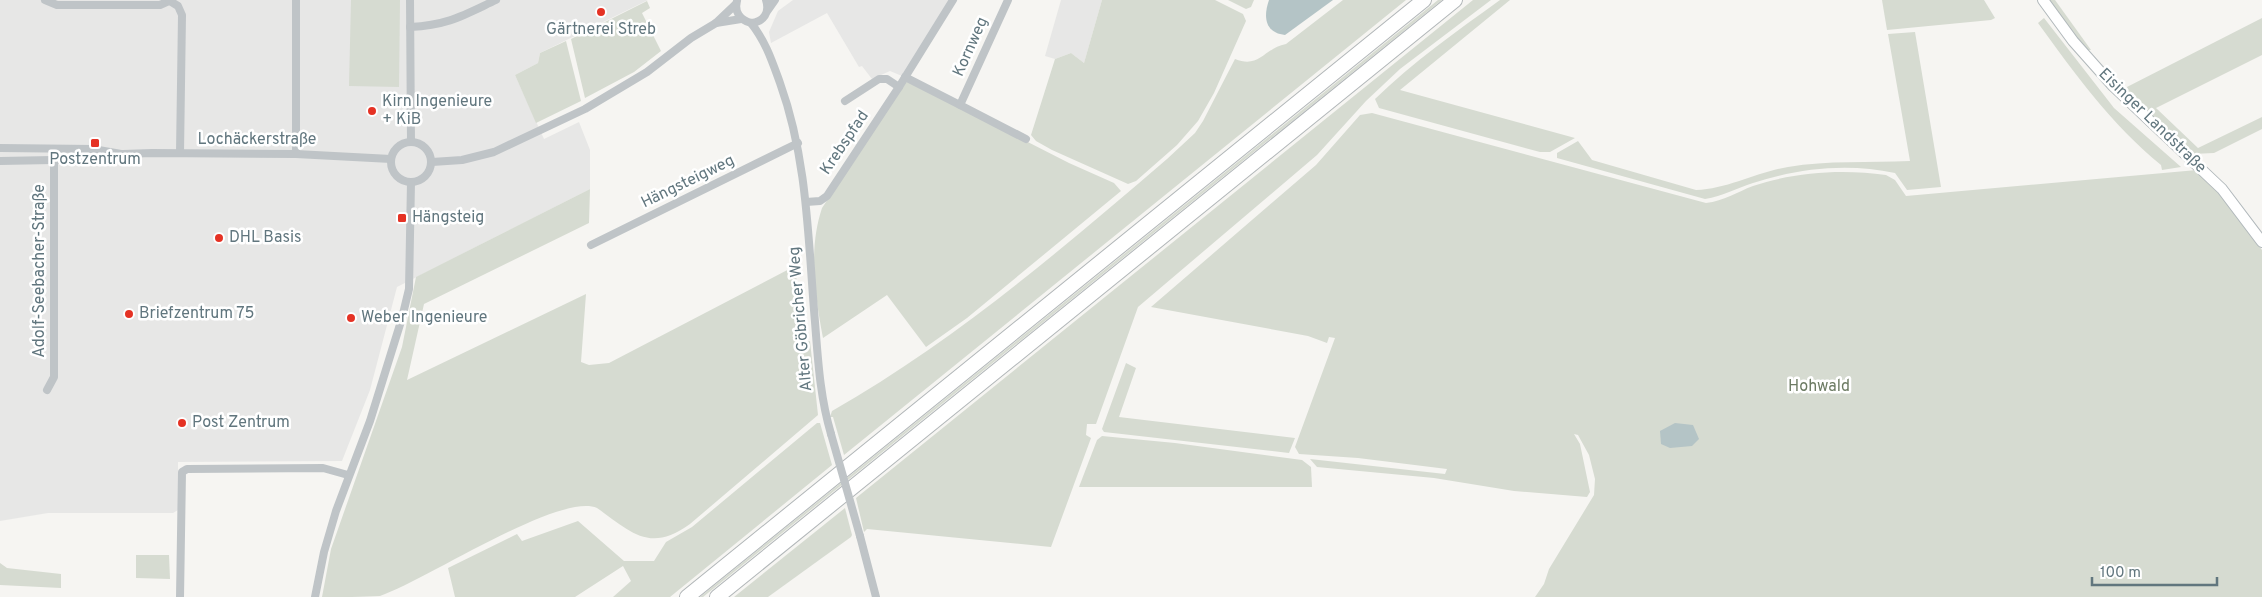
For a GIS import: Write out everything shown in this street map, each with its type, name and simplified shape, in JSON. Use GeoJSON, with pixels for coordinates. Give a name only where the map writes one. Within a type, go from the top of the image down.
{"type":"FeatureCollection","features":[{"type":"Feature","properties":{"kind":"highway"},"geometry":{"type":"LineString","coordinates":[[687,597],[1424,0]]}},
{"type":"Feature","properties":{"kind":"highway"},"geometry":{"type":"LineString","coordinates":[[717,597],[1455,0]]}},
{"type":"Feature","properties":{"kind":"main road","name":"Eisinger Landstraße"},"geometry":{"type":"LineString","coordinates":[[2043,0],[2073,41],[2124,98],[2222,189],[2262,242]]}},
{"type":"Feature","properties":{"kind":"street"},"geometry":{"type":"LineString","coordinates":[[45,0],[51,4],[66,5],[160,5],[171,0],[178,6],[182,15],[180,153]]}},
{"type":"Feature","properties":{"kind":"street"},"geometry":{"type":"LineString","coordinates":[[296,0],[296,154]]}},
{"type":"Feature","properties":{"kind":"street"},"geometry":{"type":"LineString","coordinates":[[410,0],[411,142]]}},
{"type":"Feature","properties":{"kind":"street"},"geometry":{"type":"LineString","coordinates":[[410,27],[435,26],[451,22],[496,0]]}},
{"type":"Feature","properties":{"kind":"street","name":"Alter Göbricher Weg"},"geometry":{"type":"LineString","coordinates":[[763,37],[766,0]]}},
{"type":"Feature","properties":{"kind":"street"},"geometry":{"type":"LineString","coordinates":[[716,23],[741,19],[751,23],[766,14],[775,0]]}},
{"type":"Feature","properties":{"kind":"street","name":"Krebspfad"},"geometry":{"type":"LineString","coordinates":[[806,202],[820,201],[827,196],[899,87],[953,0]]}},
{"type":"Feature","properties":{"kind":"street","name":"Kornweg"},"geometry":{"type":"LineString","coordinates":[[960,105],[1008,0]]}},
{"type":"Feature","properties":{"kind":"street"},"geometry":{"type":"LineString","coordinates":[[737,2],[737,13],[741,19]]}},
{"type":"Feature","properties":{"kind":"street"},"geometry":{"type":"LineString","coordinates":[[432,162],[462,160],[494,152],[585,109],[647,72],[691,38],[716,23],[737,2]]}},
{"type":"Feature","properties":{"kind":"street","name":"Alter Göbricher Weg"},"geometry":{"type":"LineString","coordinates":[[751,23],[763,37],[785,98],[798,143],[806,202],[819,381],[831,434],[876,597]]}},
{"type":"Feature","properties":{"kind":"street"},"geometry":{"type":"LineString","coordinates":[[905,77],[1026,138]]}},
{"type":"Feature","properties":{"kind":"street","name":"Krebspfad"},"geometry":{"type":"LineString","coordinates":[[845,101],[879,79],[887,79],[899,87]]}},
{"type":"Feature","properties":{"kind":"street"},"geometry":{"type":"LineString","coordinates":[[411,142],[426,147],[432,162],[426,176],[419,181],[411,182],[396,175],[392,168],[391,159],[399,146],[411,142]]}},
{"type":"Feature","properties":{"kind":"street","name":"Hängsteigweg"},"geometry":{"type":"LineString","coordinates":[[591,246],[798,143]]}},
{"type":"Feature","properties":{"kind":"street","name":"Lochäckerstraße"},"geometry":{"type":"LineString","coordinates":[[0,148],[108,150],[123,154]]}},
{"type":"Feature","properties":{"kind":"street","name":"Adolf-Seebacher-Straße"},"geometry":{"type":"LineString","coordinates":[[47,390],[54,377],[54,149]]}},
{"type":"Feature","properties":{"kind":"street","name":"Lochäckerstraße"},"geometry":{"type":"LineString","coordinates":[[0,161],[105,159],[123,154],[180,153],[296,154],[391,159]]}},
{"type":"Feature","properties":{"kind":"street"},"geometry":{"type":"LineString","coordinates":[[315,597],[324,552],[348,475],[390,362],[409,288],[411,182]]}},
{"type":"Feature","properties":{"kind":"street"},"geometry":{"type":"LineString","coordinates":[[180,597],[182,472],[187,469],[323,468],[348,475]]}},
{"type":"Feature","properties":{"kind":"shaded area"},"geometry":{"type":"Polygon","coordinates":[[[0,0],[648,0],[540,53],[538,63],[515,75],[544,139],[579,122],[590,150],[590,189],[397,287],[370,390],[342,461],[178,462],[178,510],[173,513],[48,513],[0,521],[0,0]]]}},
{"type":"Feature","properties":{"kind":"shaded area"},"geometry":{"type":"Polygon","coordinates":[[[793,0],[949,0],[902,76],[890,71],[872,79],[862,66],[859,67],[827,13],[771,43],[769,32],[778,11],[793,0]]]}},
{"type":"Feature","properties":{"kind":"shaded area"},"geometry":{"type":"Polygon","coordinates":[[[1061,0],[1102,0],[1084,63],[1071,53],[1055,59],[1045,56],[1061,0]]]}},
{"type":"Feature","properties":{"kind":"shaded area"},"geometry":{"type":"Polygon","coordinates":[[[1269,0],[1333,0],[1285,35],[1273,31],[1267,23],[1266,12],[1269,0]]]}},
{"type":"Feature","properties":{"kind":"shaded area"},"geometry":{"type":"Polygon","coordinates":[[[1675,423],[1693,425],[1699,439],[1692,446],[1670,448],[1661,444],[1660,431],[1675,423]]]}},
{"type":"Feature","properties":{"kind":"green space"},"geometry":{"type":"Polygon","coordinates":[[[351,0],[400,0],[399,87],[349,86],[351,0]]]}},
{"type":"Feature","properties":{"kind":"green space"},"geometry":{"type":"Polygon","coordinates":[[[1102,0],[1215,0],[1243,14],[1246,21],[1214,93],[1198,121],[1177,145],[1136,181],[1128,184],[1052,150],[1036,141],[1031,135],[1055,59],[1071,53],[1084,63],[1102,0]]]}},
{"type":"Feature","properties":{"kind":"green space"},"geometry":{"type":"Polygon","coordinates":[[[1228,0],[1254,0],[1251,7],[1246,9],[1228,0]]]}},
{"type":"Feature","properties":{"kind":"green space"},"geometry":{"type":"Polygon","coordinates":[[[1343,0],[1406,0],[844,455],[833,417],[830,417],[832,411],[877,384],[963,325],[1046,261],[1167,159],[1195,133],[1235,59],[1243,61],[1256,60],[1272,49],[1286,44],[1343,0]]]}},
{"type":"Feature","properties":{"kind":"green space"},"geometry":{"type":"Polygon","coordinates":[[[1438,0],[1442,0],[703,597],[700,597],[1438,0]]]}},
{"type":"Feature","properties":{"kind":"green space"},"geometry":{"type":"Polygon","coordinates":[[[1473,0],[1491,0],[1400,69],[1366,101],[1317,155],[1138,307],[1096,424],[1087,424],[1086,435],[1091,438],[1051,547],[867,529],[864,532],[856,498],[1473,0]]]}},
{"type":"Feature","properties":{"kind":"green space"},"geometry":{"type":"Polygon","coordinates":[[[1500,0],[1510,0],[1400,90],[1575,138],[1550,152],[1540,152],[1379,108],[1375,99],[1390,85],[1436,47],[1500,0]]]}},
{"type":"Feature","properties":{"kind":"green space"},"geometry":{"type":"Polygon","coordinates":[[[1882,0],[1984,0],[1995,18],[1991,20],[1887,30],[1882,0]]]}},
{"type":"Feature","properties":{"kind":"green space"},"geometry":{"type":"Polygon","coordinates":[[[2046,0],[2055,0],[2091,50],[2085,50],[2046,0]]]}},
{"type":"Feature","properties":{"kind":"green space"},"geometry":{"type":"Polygon","coordinates":[[[647,1],[650,8],[642,13],[661,51],[634,72],[585,98],[571,39],[647,1]]]}},
{"type":"Feature","properties":{"kind":"green space"},"geometry":{"type":"Polygon","coordinates":[[[2044,18],[2114,108],[2181,167],[2162,170],[2161,165],[2110,116],[2080,80],[2038,23],[2044,18]]]}},
{"type":"Feature","properties":{"kind":"green space"},"geometry":{"type":"Polygon","coordinates":[[[2262,18],[2262,55],[2156,108],[2198,148],[2262,117],[2262,129],[2214,153],[2192,154],[2146,113],[2125,88],[2262,18]]]}},
{"type":"Feature","properties":{"kind":"green space"},"geometry":{"type":"Polygon","coordinates":[[[1915,32],[1941,187],[1907,190],[1895,173],[1859,168],[1842,168],[1806,171],[1770,178],[1705,199],[1557,158],[1557,153],[1578,141],[1592,160],[1696,190],[1720,187],[1788,167],[1833,163],[1910,161],[1888,34],[1915,32]]]}},
{"type":"Feature","properties":{"kind":"green space"},"geometry":{"type":"Polygon","coordinates":[[[566,41],[581,101],[536,123],[515,75],[538,63],[540,53],[566,41]]]}},
{"type":"Feature","properties":{"kind":"green space"},"geometry":{"type":"Polygon","coordinates":[[[908,81],[1069,163],[1114,183],[1121,191],[967,318],[926,347],[887,295],[823,338],[814,273],[815,240],[822,208],[908,81]]]}},
{"type":"Feature","properties":{"kind":"green space","name":"Hohwald"},"geometry":{"type":"Polygon","coordinates":[[[1372,113],[1706,203],[1725,198],[1769,181],[1819,173],[1853,172],[1886,175],[1895,180],[1906,196],[2197,170],[2229,205],[2262,250],[2262,597],[1535,597],[1544,584],[1549,569],[1594,495],[1595,479],[1589,455],[1578,435],[1574,434],[1580,444],[1590,492],[1587,497],[1514,491],[1434,478],[1317,467],[1310,459],[1445,474],[1447,469],[1358,458],[1299,454],[1295,447],[1335,338],[1329,337],[1327,343],[1308,336],[1151,307],[1316,165],[1360,115],[1372,113]]]}},
{"type":"Feature","properties":{"kind":"green space"},"geometry":{"type":"Polygon","coordinates":[[[590,189],[589,223],[424,304],[407,380],[586,294],[581,362],[589,365],[609,363],[795,266],[804,343],[810,341],[818,415],[690,524],[676,533],[663,537],[651,538],[641,536],[630,531],[597,508],[579,507],[553,513],[524,525],[380,596],[322,597],[331,549],[402,347],[416,277],[590,189]]]}},
{"type":"Feature","properties":{"kind":"green space"},"geometry":{"type":"Polygon","coordinates":[[[1126,363],[1136,368],[1119,417],[1295,438],[1289,453],[1104,432],[1102,429],[1126,363]]]}},
{"type":"Feature","properties":{"kind":"green space"},"geometry":{"type":"Polygon","coordinates":[[[817,423],[820,423],[832,465],[670,597],[613,597],[631,581],[623,566],[575,597],[455,597],[448,568],[517,534],[522,541],[578,521],[624,561],[654,561],[666,542],[692,527],[817,423]]]}},
{"type":"Feature","properties":{"kind":"green space"},"geometry":{"type":"Polygon","coordinates":[[[1102,436],[1175,443],[1302,460],[1311,467],[1312,487],[1079,487],[1097,440],[1102,436]]]}},
{"type":"Feature","properties":{"kind":"green space"},"geometry":{"type":"Polygon","coordinates":[[[845,508],[851,537],[768,597],[734,597],[845,508]]]}},
{"type":"Feature","properties":{"kind":"green space"},"geometry":{"type":"Polygon","coordinates":[[[136,555],[169,555],[170,579],[136,578],[136,555]]]}},
{"type":"Feature","properties":{"kind":"green space"},"geometry":{"type":"Polygon","coordinates":[[[0,563],[7,568],[61,574],[61,588],[0,585],[0,563]]]}},
{"type":"Feature","properties":{"kind":"place","name":"Gärtnerei Streb"},"geometry":{"type":"Point","coordinates":[601,12]}},
{"type":"Feature","properties":{"kind":"place","name":"Kirn Ingenieure + KiB"},"geometry":{"type":"Point","coordinates":[372,111]}},
{"type":"Feature","properties":{"kind":"place","name":"Postzentrum"},"geometry":{"type":"Point","coordinates":[95,143]}},
{"type":"Feature","properties":{"kind":"place","name":"Hängsteig"},"geometry":{"type":"Point","coordinates":[402,218]}},
{"type":"Feature","properties":{"kind":"place","name":"DHL Basis"},"geometry":{"type":"Point","coordinates":[219,238]}},
{"type":"Feature","properties":{"kind":"place","name":"Briefzentrum 75"},"geometry":{"type":"Point","coordinates":[129,314]}},
{"type":"Feature","properties":{"kind":"place","name":"Weber Ingenieure"},"geometry":{"type":"Point","coordinates":[351,318]}},
{"type":"Feature","properties":{"kind":"place","name":"Post Zentrum"},"geometry":{"type":"Point","coordinates":[182,423]}}]}
